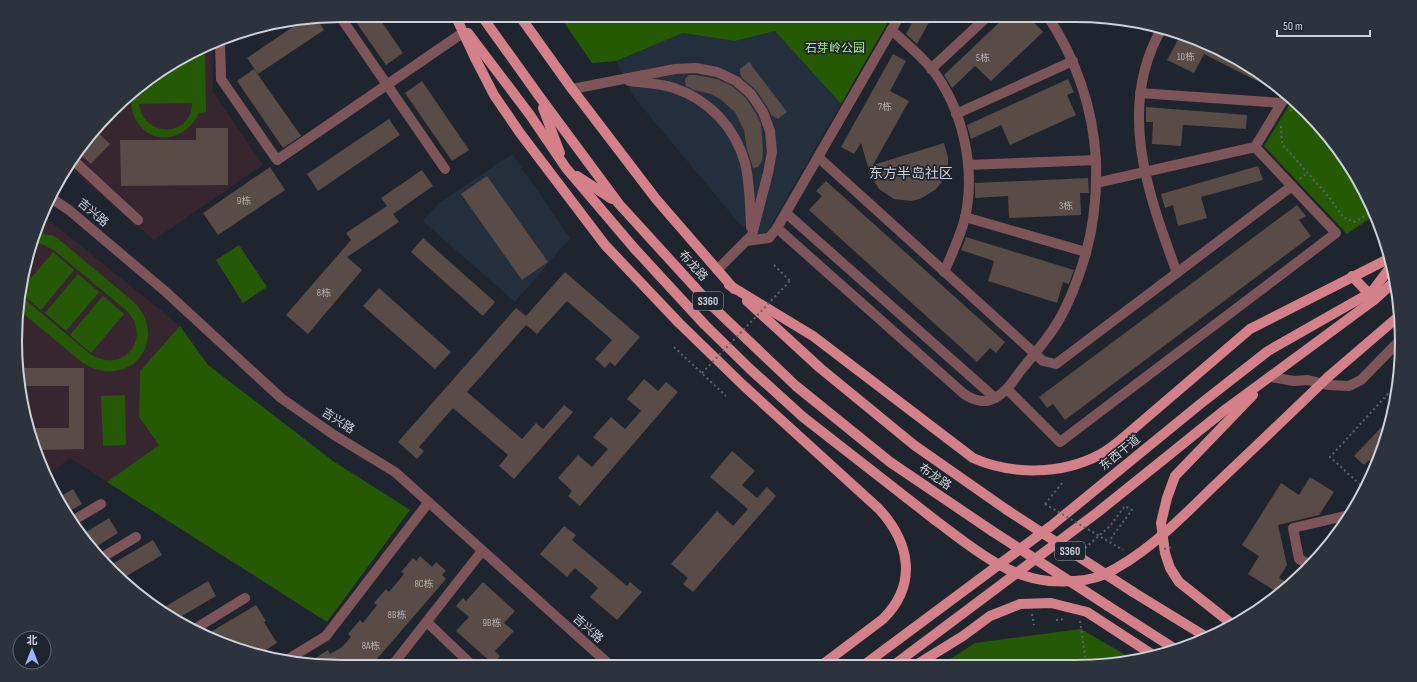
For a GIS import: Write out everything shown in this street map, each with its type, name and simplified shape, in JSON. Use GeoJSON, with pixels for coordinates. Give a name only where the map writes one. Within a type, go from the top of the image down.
{"type":"FeatureCollection","features":[{"type":"Feature","properties":{"kind":"main road"},"geometry":{"type":"LineString","coordinates":[[459,22],[494,95],[520,133],[605,245],[695,339],[744,386],[879,509],[898,534],[906,554],[906,568],[904,584],[897,602],[892,611],[883,619],[829,660]]}},
{"type":"Feature","properties":{"kind":"main road"},"geometry":{"type":"LineString","coordinates":[[460,22],[530,114],[566,168],[634,248],[705,325],[750,369],[803,417],[935,520],[986,557],[1023,575],[1048,581],[1077,581],[1101,575],[1123,564],[1162,536],[1328,377],[1394,321]]}},
{"type":"Feature","properties":{"kind":"main road","name":"布龙路"},"geometry":{"type":"LineString","coordinates":[[486,22],[619,204],[712,306],[796,386],[890,462],[992,531],[1170,646]]}},
{"type":"Feature","properties":{"kind":"main road","name":"布龙路"},"geometry":{"type":"LineString","coordinates":[[525,22],[572,89],[656,199],[716,270],[729,285],[820,368],[914,445],[1007,510],[1133,592],[1202,634]]}},
{"type":"Feature","properties":{"kind":"main road"},"geometry":{"type":"LineString","coordinates":[[539,96],[566,168],[619,204]]}},
{"type":"Feature","properties":{"kind":"main road"},"geometry":{"type":"LineString","coordinates":[[729,285],[813,336],[972,458],[994,466],[1010,469],[1037,470],[1076,464],[1098,455],[1124,437],[1250,329],[1385,261]]}},
{"type":"Feature","properties":{"kind":"main road","name":"东西干道"},"geometry":{"type":"LineString","coordinates":[[871,660],[1051,526],[1199,405],[1268,351],[1371,297],[1374,289],[1387,271]]}},
{"type":"Feature","properties":{"kind":"main road"},"geometry":{"type":"LineString","coordinates":[[1352,276],[1371,297]]}},
{"type":"Feature","properties":{"kind":"main road","name":"东西干道"},"geometry":{"type":"LineString","coordinates":[[901,660],[1098,512],[1226,409],[1271,377],[1371,297],[1390,284]]}},
{"type":"Feature","properties":{"kind":"main road"},"geometry":{"type":"LineString","coordinates":[[1228,621],[1179,582],[1170,568],[1165,553],[1161,524],[1166,498],[1175,476],[1271,377]]}},
{"type":"Feature","properties":{"kind":"main road"},"geometry":{"type":"LineString","coordinates":[[924,660],[963,636],[990,616],[1020,604],[1051,603],[1087,612],[1148,652]]}},
{"type":"Feature","properties":{"kind":"street"},"geometry":{"type":"LineString","coordinates":[[344,22],[445,168]]}},
{"type":"Feature","properties":{"kind":"street"},"geometry":{"type":"LineString","coordinates":[[749,238],[769,238],[777,228],[896,22]]}},
{"type":"Feature","properties":{"kind":"street"},"geometry":{"type":"LineString","coordinates":[[931,69],[981,22]]}},
{"type":"Feature","properties":{"kind":"street"},"geometry":{"type":"LineString","coordinates":[[777,228],[971,399],[987,401],[995,398],[1007,389],[1053,331],[1063,312],[1075,286],[1086,252],[1094,206],[1096,160],[1090,114],[1073,61],[1052,22]]}},
{"type":"Feature","properties":{"kind":"street"},"geometry":{"type":"LineString","coordinates":[[891,30],[912,48],[931,69],[945,90],[956,114],[964,139],[968,165],[968,191],[965,217],[957,245],[944,272]]}},
{"type":"Feature","properties":{"kind":"street"},"geometry":{"type":"LineString","coordinates":[[220,46],[221,79],[276,160],[464,32]]}},
{"type":"Feature","properties":{"kind":"street"},"geometry":{"type":"LineString","coordinates":[[1160,33],[1146,66],[1140,93],[1138,119],[1139,137],[1145,172],[1165,240],[1177,273]]}},
{"type":"Feature","properties":{"kind":"street"},"geometry":{"type":"LineString","coordinates":[[956,114],[1073,61]]}},
{"type":"Feature","properties":{"kind":"street"},"geometry":{"type":"LineString","coordinates":[[572,89],[675,69],[696,68],[717,72],[736,81],[752,94],[763,112],[770,132],[772,152],[768,173],[749,238],[716,270]]}},
{"type":"Feature","properties":{"kind":"street"},"geometry":{"type":"LineString","coordinates":[[619,80],[673,88],[693,96],[711,108],[726,124],[738,143],[745,164],[749,238]]}},
{"type":"Feature","properties":{"kind":"street"},"geometry":{"type":"LineString","coordinates":[[1140,93],[1284,99]]}},
{"type":"Feature","properties":{"kind":"street"},"geometry":{"type":"LineString","coordinates":[[1096,183],[1255,147],[1284,99]]}},
{"type":"Feature","properties":{"kind":"street"},"geometry":{"type":"LineString","coordinates":[[1007,389],[1060,442],[1336,234],[1255,147]]}},
{"type":"Feature","properties":{"kind":"street"},"geometry":{"type":"LineString","coordinates":[[818,157],[1043,361],[1056,364],[1292,186]]}},
{"type":"Feature","properties":{"kind":"street"},"geometry":{"type":"LineString","coordinates":[[968,165],[1096,160]]}},
{"type":"Feature","properties":{"kind":"street"},"geometry":{"type":"LineString","coordinates":[[77,163],[138,220]]}},
{"type":"Feature","properties":{"kind":"street","name":"吉兴路"},"geometry":{"type":"LineString","coordinates":[[55,201],[69,210],[166,292],[281,398],[334,435],[395,472],[604,660]]}},
{"type":"Feature","properties":{"kind":"street"},"geometry":{"type":"LineString","coordinates":[[786,213],[995,398]]}},
{"type":"Feature","properties":{"kind":"street"},"geometry":{"type":"LineString","coordinates":[[965,217],[1086,252]]}},
{"type":"Feature","properties":{"kind":"street"},"geometry":{"type":"LineString","coordinates":[[1271,377],[1294,381],[1308,380],[1328,385],[1349,386],[1361,380],[1395,345]]}},
{"type":"Feature","properties":{"kind":"street"},"geometry":{"type":"LineString","coordinates":[[294,656],[326,636],[428,503]]}},
{"type":"Feature","properties":{"kind":"street"},"geometry":{"type":"LineString","coordinates":[[76,519],[101,504]]}},
{"type":"Feature","properties":{"kind":"street"},"geometry":{"type":"LineString","coordinates":[[1306,563],[1299,559],[1294,528],[1342,517]]}},
{"type":"Feature","properties":{"kind":"street"},"geometry":{"type":"LineString","coordinates":[[105,555],[136,536]]}},
{"type":"Feature","properties":{"kind":"street"},"geometry":{"type":"LineString","coordinates":[[396,660],[482,551]]}},
{"type":"Feature","properties":{"kind":"street"},"geometry":{"type":"LineString","coordinates":[[198,626],[245,598]]}},
{"type":"Feature","properties":{"kind":"street"},"geometry":{"type":"LineString","coordinates":[[426,622],[467,660]]}},
{"type":"Feature","properties":{"kind":"path"},"geometry":{"type":"LineString","coordinates":[[1285,116],[1294,108]]}},
{"type":"Feature","properties":{"kind":"path"},"geometry":{"type":"LineString","coordinates":[[1283,121],[1281,127],[1282,144],[1329,197],[1343,217],[1354,222],[1369,214]]}},
{"type":"Feature","properties":{"kind":"path"},"geometry":{"type":"LineString","coordinates":[[702,373],[790,281],[774,265]]}},
{"type":"Feature","properties":{"kind":"path"},"geometry":{"type":"LineString","coordinates":[[674,347],[726,396]]}},
{"type":"Feature","properties":{"kind":"path"},"geometry":{"type":"LineString","coordinates":[[1360,485],[1330,457],[1391,391]]}},
{"type":"Feature","properties":{"kind":"path"},"geometry":{"type":"LineString","coordinates":[[1063,482],[1045,504],[1129,554]]}},
{"type":"Feature","properties":{"kind":"path"},"geometry":{"type":"LineString","coordinates":[[1108,541],[1132,510],[1125,506],[1110,526]]}},
{"type":"Feature","properties":{"kind":"path"},"geometry":{"type":"LineString","coordinates":[[1157,551],[1172,547]]}},
{"type":"Feature","properties":{"kind":"path"},"geometry":{"type":"LineString","coordinates":[[1032,613],[1034,625]]}},
{"type":"Feature","properties":{"kind":"path"},"geometry":{"type":"LineString","coordinates":[[1079,617],[1086,660]]}},
{"type":"Feature","properties":{"kind":"shaded area"},"geometry":{"type":"Polygon","coordinates":[[[775,31],[841,104],[764,237],[739,223],[634,97],[616,61],[683,33],[735,41],[775,31]]]}},
{"type":"Feature","properties":{"kind":"shaded area"},"geometry":{"type":"Polygon","coordinates":[[[212,49],[213,92],[263,165],[154,240],[72,170],[101,131],[115,115],[131,101],[147,88],[181,65],[212,49]]]}},
{"type":"Feature","properties":{"kind":"shaded area"},"geometry":{"type":"Polygon","coordinates":[[[512,154],[570,238],[515,302],[423,221],[439,203],[512,154]]]}},
{"type":"Feature","properties":{"kind":"shaded area"},"geometry":{"type":"Polygon","coordinates":[[[46,218],[180,326],[140,371],[139,417],[159,445],[107,482],[70,458],[51,473],[33,424],[25,383],[22,341],[25,299],[33,258],[46,218]]]}},
{"type":"Feature","properties":{"kind":"green space","name":"石芽岭公园"},"geometry":{"type":"Polygon","coordinates":[[[564,22],[888,22],[841,104],[775,31],[735,41],[683,33],[616,61],[592,63],[564,22]]]}},
{"type":"Feature","properties":{"kind":"green space"},"geometry":{"type":"Polygon","coordinates":[[[205,53],[206,112],[199,113],[194,122],[186,129],[169,137],[151,135],[143,129],[134,117],[131,101],[164,76],[205,53]],[[192,103],[139,104],[143,115],[149,123],[158,128],[167,129],[177,127],[184,122],[190,114],[192,103]]]}},
{"type":"Feature","properties":{"kind":"green space"},"geometry":{"type":"Polygon","coordinates":[[[1290,104],[1302,115],[1329,147],[1352,182],[1370,218],[1347,234],[1264,146],[1290,104]]]}},
{"type":"Feature","properties":{"kind":"green space"},"geometry":{"type":"Polygon","coordinates":[[[41,233],[54,236],[135,303],[145,318],[148,333],[146,347],[139,358],[128,367],[115,371],[100,370],[83,363],[24,314],[25,299],[90,354],[102,359],[113,360],[123,357],[130,351],[135,342],[137,332],[134,322],[127,311],[55,251],[42,244],[37,244],[41,233]]]}},
{"type":"Feature","properties":{"kind":"green space"},"geometry":{"type":"Polygon","coordinates":[[[239,245],[267,287],[243,303],[216,260],[239,245]]]}},
{"type":"Feature","properties":{"kind":"green space"},"geometry":{"type":"Polygon","coordinates":[[[53,252],[74,270],[41,310],[25,297],[28,282],[53,252]]]}},
{"type":"Feature","properties":{"kind":"green space"},"geometry":{"type":"Polygon","coordinates":[[[78,274],[99,292],[66,331],[45,313],[78,274]]]}},
{"type":"Feature","properties":{"kind":"green space"},"geometry":{"type":"Polygon","coordinates":[[[103,296],[124,314],[91,353],[70,335],[103,296]]]}},
{"type":"Feature","properties":{"kind":"green space"},"geometry":{"type":"Polygon","coordinates":[[[180,326],[208,365],[333,461],[410,510],[327,622],[107,482],[159,445],[139,417],[140,371],[180,326]]]}},
{"type":"Feature","properties":{"kind":"green space"},"geometry":{"type":"Polygon","coordinates":[[[125,395],[126,445],[103,446],[101,396],[125,395]]]}},
{"type":"Feature","properties":{"kind":"green space"},"geometry":{"type":"Polygon","coordinates":[[[1081,629],[1127,656],[1076,660],[949,660],[975,643],[1081,629]]]}},
{"type":"Feature","properties":{"kind":"building"},"geometry":{"type":"Polygon","coordinates":[[[356,22],[382,22],[403,53],[386,65],[356,22]]]}},
{"type":"Feature","properties":{"kind":"building"},"geometry":{"type":"Polygon","coordinates":[[[912,22],[929,22],[917,44],[906,34],[912,22]]]}},
{"type":"Feature","properties":{"kind":"building"},"geometry":{"type":"Polygon","coordinates":[[[1000,22],[1034,22],[1043,32],[991,81],[975,66],[952,88],[944,75],[1000,22]]]}},
{"type":"Feature","properties":{"kind":"building"},"geometry":{"type":"Polygon","coordinates":[[[320,23],[324,30],[258,74],[247,58],[295,26],[320,23]]]}},
{"type":"Feature","properties":{"kind":"building"},"geometry":{"type":"Polygon","coordinates":[[[1178,39],[1198,46],[1236,65],[1267,86],[1204,54],[1194,73],[1167,60],[1178,39]]]}},
{"type":"Feature","properties":{"kind":"building"},"geometry":{"type":"Polygon","coordinates":[[[893,54],[906,61],[890,91],[909,101],[873,165],[944,143],[948,158],[948,167],[945,176],[935,190],[920,199],[911,201],[894,199],[879,189],[870,174],[861,143],[854,154],[841,147],[893,54]]]}},
{"type":"Feature","properties":{"kind":"building"},"geometry":{"type":"Polygon","coordinates":[[[749,62],[787,112],[778,119],[771,115],[756,90],[742,78],[740,69],[749,62]]]}},
{"type":"Feature","properties":{"kind":"building"},"geometry":{"type":"Polygon","coordinates":[[[254,69],[301,136],[283,148],[237,81],[254,69]]]}},
{"type":"Feature","properties":{"kind":"building"},"geometry":{"type":"Polygon","coordinates":[[[689,75],[717,79],[732,86],[746,98],[761,124],[763,150],[762,161],[758,167],[753,168],[747,149],[744,130],[735,112],[720,99],[711,94],[694,90],[686,86],[685,79],[689,75]]]}},
{"type":"Feature","properties":{"kind":"building"},"geometry":{"type":"Polygon","coordinates":[[[1068,79],[1074,92],[1067,95],[1076,115],[1010,145],[1001,125],[971,139],[967,125],[1068,79]]]}},
{"type":"Feature","properties":{"kind":"building"},"geometry":{"type":"Polygon","coordinates":[[[422,81],[469,150],[452,161],[405,93],[422,81]]]}},
{"type":"Feature","properties":{"kind":"building"},"geometry":{"type":"Polygon","coordinates":[[[1146,107],[1247,115],[1246,129],[1183,125],[1181,146],[1152,144],[1153,122],[1146,122],[1146,107]]]}},
{"type":"Feature","properties":{"kind":"building"},"geometry":{"type":"Polygon","coordinates":[[[389,119],[400,135],[318,191],[307,174],[389,119]]]}},
{"type":"Feature","properties":{"kind":"building"},"geometry":{"type":"Polygon","coordinates":[[[196,128],[228,128],[228,185],[121,186],[120,140],[196,140],[196,128]]]}},
{"type":"Feature","properties":{"kind":"building"},"geometry":{"type":"Polygon","coordinates":[[[99,134],[110,144],[91,164],[82,156],[99,134]]]}},
{"type":"Feature","properties":{"kind":"building"},"geometry":{"type":"Polygon","coordinates":[[[1258,166],[1263,180],[1201,197],[1207,218],[1178,226],[1173,205],[1165,208],[1161,194],[1258,166]]]}},
{"type":"Feature","properties":{"kind":"building"},"geometry":{"type":"Polygon","coordinates":[[[270,167],[285,190],[218,235],[203,213],[270,167]]]}},
{"type":"Feature","properties":{"kind":"building"},"geometry":{"type":"Polygon","coordinates":[[[422,170],[433,186],[393,214],[399,222],[347,257],[362,270],[308,334],[286,315],[351,240],[346,233],[387,206],[381,198],[422,170]]]}},
{"type":"Feature","properties":{"kind":"building"},"geometry":{"type":"Polygon","coordinates":[[[487,176],[548,262],[522,280],[461,194],[487,176]]]}},
{"type":"Feature","properties":{"kind":"building"},"geometry":{"type":"Polygon","coordinates":[[[1088,178],[1089,193],[1080,193],[1081,215],[1009,218],[1008,196],[975,198],[975,183],[1088,178]]]}},
{"type":"Feature","properties":{"kind":"building"},"geometry":{"type":"Polygon","coordinates":[[[826,181],[1005,342],[996,353],[990,348],[977,362],[809,210],[822,196],[816,191],[826,181]]]}},
{"type":"Feature","properties":{"kind":"building"},"geometry":{"type":"Polygon","coordinates":[[[1297,205],[1306,216],[1299,220],[1311,236],[1065,420],[1053,404],[1047,408],[1039,397],[1297,205]]]}},
{"type":"Feature","properties":{"kind":"building"},"geometry":{"type":"Polygon","coordinates":[[[966,237],[1074,270],[1069,284],[1063,282],[1057,303],[988,281],[994,261],[961,250],[966,237]]]}},
{"type":"Feature","properties":{"kind":"building"},"geometry":{"type":"Polygon","coordinates":[[[423,238],[495,302],[483,316],[411,252],[423,238]]]}},
{"type":"Feature","properties":{"kind":"building"},"geometry":{"type":"Polygon","coordinates":[[[565,272],[640,337],[615,366],[610,362],[605,368],[595,359],[612,340],[567,301],[537,334],[526,325],[467,392],[522,439],[536,423],[543,429],[564,405],[573,412],[514,479],[499,466],[508,455],[453,408],[419,447],[424,451],[417,459],[398,442],[516,308],[526,316],[565,272]]]}},
{"type":"Feature","properties":{"kind":"building"},"geometry":{"type":"Polygon","coordinates":[[[379,288],[451,352],[435,369],[363,306],[379,288]]]}},
{"type":"Feature","properties":{"kind":"building"},"geometry":{"type":"Polygon","coordinates":[[[24,368],[84,368],[84,449],[41,450],[34,428],[69,428],[69,386],[25,386],[24,368]]]}},
{"type":"Feature","properties":{"kind":"building"},"geometry":{"type":"Polygon","coordinates":[[[644,379],[658,391],[666,382],[678,392],[580,506],[568,496],[572,491],[558,478],[578,455],[592,467],[608,449],[593,437],[611,417],[625,429],[641,411],[627,399],[644,379]]]}},
{"type":"Feature","properties":{"kind":"building"},"geometry":{"type":"Polygon","coordinates":[[[1384,425],[1371,462],[1369,460],[1364,465],[1354,456],[1384,425]]]}},
{"type":"Feature","properties":{"kind":"building"},"geometry":{"type":"Polygon","coordinates":[[[732,451],[755,471],[742,485],[757,498],[767,487],[776,496],[693,592],[683,584],[688,578],[671,564],[717,511],[733,526],[748,509],[710,477],[732,451]]]}},
{"type":"Feature","properties":{"kind":"building"},"geometry":{"type":"Polygon","coordinates":[[[1310,477],[1334,492],[1319,515],[1278,525],[1287,565],[1279,578],[1285,581],[1274,590],[1248,574],[1259,556],[1242,545],[1281,483],[1299,495],[1310,477]]]}},
{"type":"Feature","properties":{"kind":"building"},"geometry":{"type":"Polygon","coordinates":[[[73,489],[82,504],[71,510],[62,495],[73,489]]]}},
{"type":"Feature","properties":{"kind":"building"},"geometry":{"type":"Polygon","coordinates":[[[109,518],[118,533],[97,546],[86,532],[109,518]]]}},
{"type":"Feature","properties":{"kind":"building"},"geometry":{"type":"Polygon","coordinates":[[[564,526],[576,535],[572,540],[627,586],[630,582],[642,592],[617,620],[590,597],[598,588],[575,568],[567,577],[540,554],[564,526]]]}},
{"type":"Feature","properties":{"kind":"building"},"geometry":{"type":"Polygon","coordinates":[[[153,540],[162,555],[126,577],[112,564],[153,540]]]}},
{"type":"Feature","properties":{"kind":"building"},"geometry":{"type":"Polygon","coordinates":[[[420,556],[432,567],[436,562],[446,571],[442,575],[446,579],[376,660],[315,658],[328,650],[330,654],[342,647],[351,637],[348,634],[360,620],[363,623],[377,605],[374,603],[386,589],[389,592],[404,574],[401,572],[413,558],[416,561],[420,556]]]}},
{"type":"Feature","properties":{"kind":"building"},"geometry":{"type":"Polygon","coordinates":[[[208,581],[216,596],[181,617],[165,607],[208,581]]]}},
{"type":"Feature","properties":{"kind":"building"},"geometry":{"type":"Polygon","coordinates":[[[483,582],[515,611],[504,623],[514,631],[495,651],[500,656],[496,660],[489,660],[456,631],[469,617],[456,606],[463,598],[466,601],[483,582]]]}},
{"type":"Feature","properties":{"kind":"building"},"geometry":{"type":"Polygon","coordinates":[[[256,605],[266,621],[264,622],[277,643],[265,651],[238,643],[211,632],[256,605]]]}},
{"type":"Feature","properties":{"kind":"district","name":"东方半岛社区"},"geometry":{"type":"Point","coordinates":[911,173]}}]}
